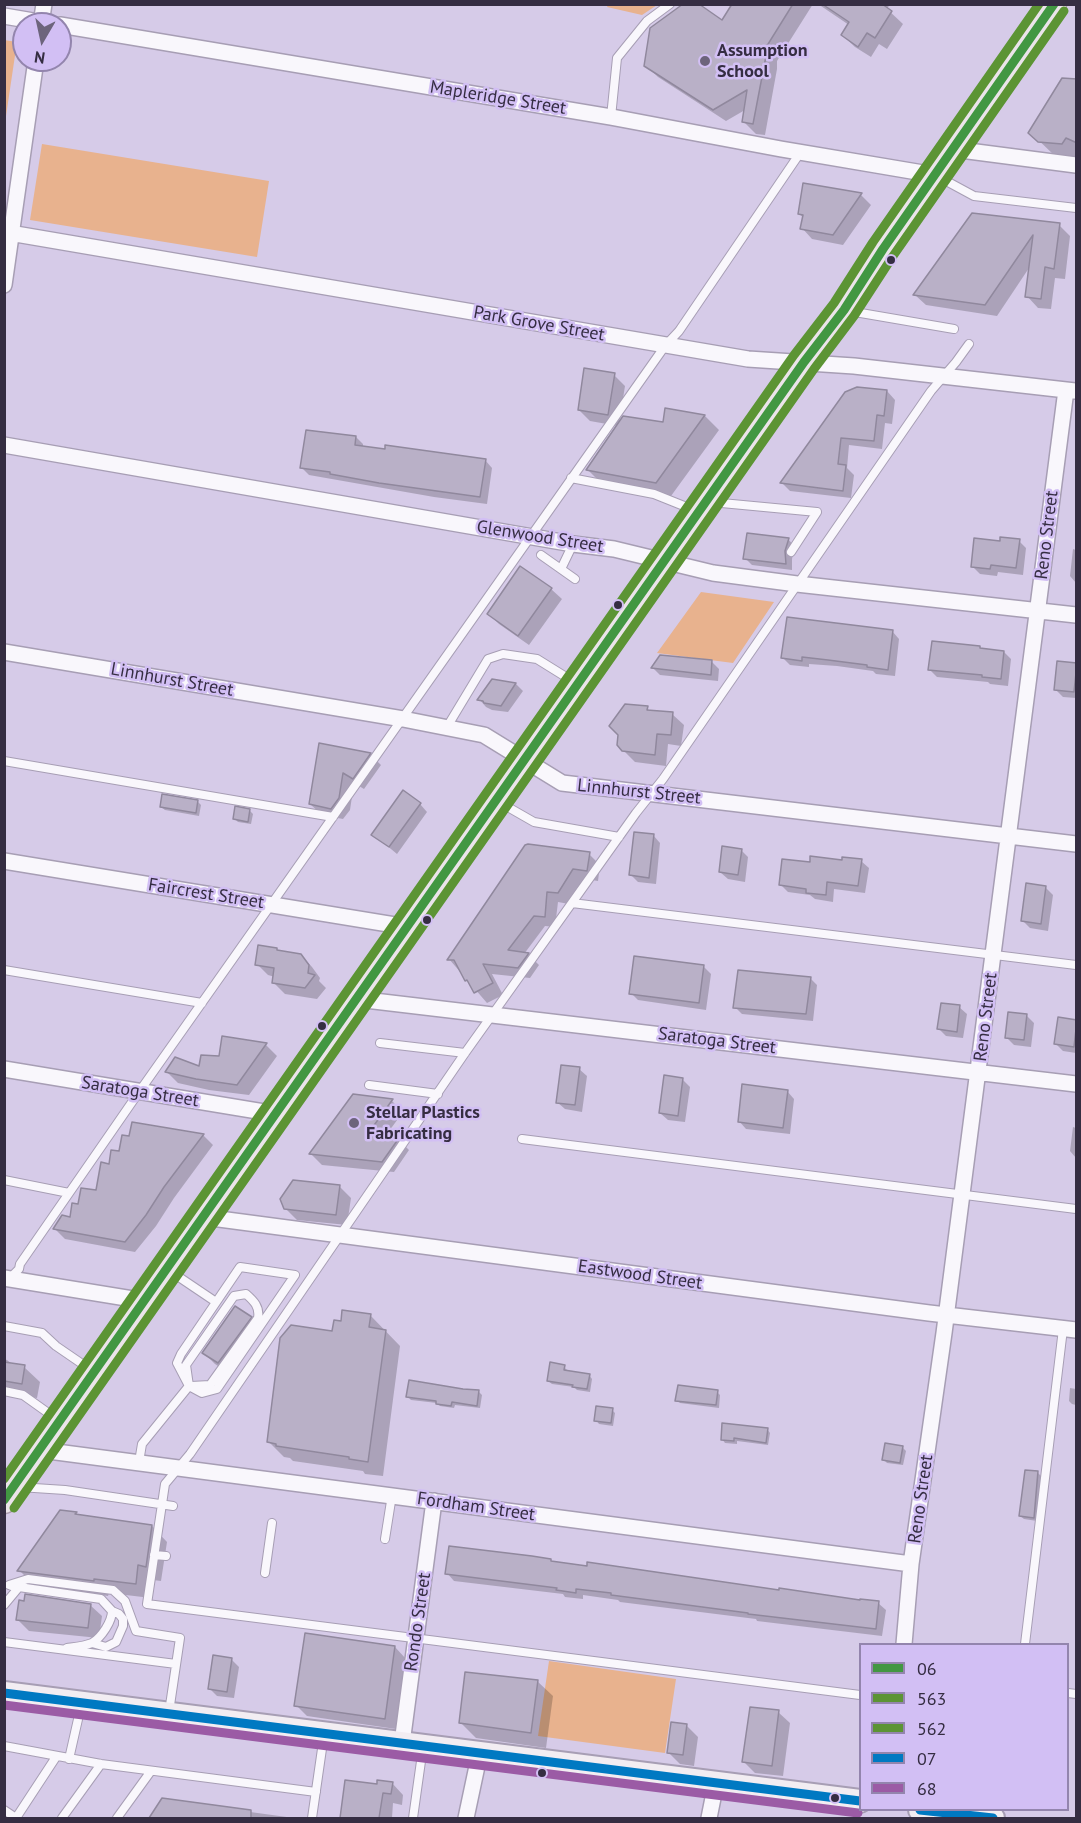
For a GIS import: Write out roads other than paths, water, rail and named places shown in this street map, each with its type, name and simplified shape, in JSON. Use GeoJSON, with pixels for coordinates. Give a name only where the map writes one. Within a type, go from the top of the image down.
{"type":"FeatureCollection","features":[{"type":"Feature","properties":{"kind":"main road"},"geometry":{"type":"LineString","coordinates":[[8,1491],[61,1422],[702,506],[804,362],[844,310],[883,249],[1053,5]]}},
{"type":"Feature","properties":{"kind":"street","name":"Mapleridge Street"},"geometry":{"type":"LineString","coordinates":[[72,28],[611,117],[800,153],[935,175]]}},
{"type":"Feature","properties":{"kind":"street"},"geometry":{"type":"LineString","coordinates":[[4,285],[8,232],[34,72]]}},
{"type":"Feature","properties":{"kind":"street"},"geometry":{"type":"LineString","coordinates":[[953,149],[1077,165]]}},
{"type":"Feature","properties":{"kind":"street","name":"Park Grove Street"},"geometry":{"type":"LineString","coordinates":[[8,232],[665,346],[748,358],[944,375],[1071,390]]}},
{"type":"Feature","properties":{"kind":"street","name":"Reno Street"},"geometry":{"type":"LineString","coordinates":[[904,1643],[911,1564],[963,1194],[1037,610],[1071,390]]}},
{"type":"Feature","properties":{"kind":"street","name":"Glenwood Street"},"geometry":{"type":"LineString","coordinates":[[4,445],[531,537],[612,549],[710,572],[1077,615]]}},
{"type":"Feature","properties":{"kind":"street","name":"Linnhurst Street"},"geometry":{"type":"LineString","coordinates":[[4,652],[403,719],[484,735],[562,783],[1077,844]]}},
{"type":"Feature","properties":{"kind":"street","name":"Faircrest Street"},"geometry":{"type":"LineString","coordinates":[[4,861],[407,927]]}},
{"type":"Feature","properties":{"kind":"street","name":"Saratoga Street"},"geometry":{"type":"LineString","coordinates":[[357,999],[1077,1084]]}},
{"type":"Feature","properties":{"kind":"street","name":"Saratoga Street"},"geometry":{"type":"LineString","coordinates":[[4,1069],[276,1114]]}},
{"type":"Feature","properties":{"kind":"street","name":"Eastwood Street"},"geometry":{"type":"LineString","coordinates":[[204,1217],[947,1315],[1070,1329]]}},
{"type":"Feature","properties":{"kind":"street"},"geometry":{"type":"LineString","coordinates":[[6,1281],[145,1301]]}},
{"type":"Feature","properties":{"kind":"street","name":"Fordham Street"},"geometry":{"type":"LineString","coordinates":[[41,1450],[911,1564]]}},
{"type":"Feature","properties":{"kind":"street","name":"Rondo Street"},"geometry":{"type":"LineString","coordinates":[[412,1744],[416,1639],[435,1501]]}},
{"type":"Feature","properties":{"kind":"street"},"geometry":{"type":"LineString","coordinates":[[4,1693],[82,1701],[859,1802]]}},
{"type":"Feature","properties":{"kind":"street"},"geometry":{"type":"LineString","coordinates":[[466,1818],[480,1752]]}},
{"type":"Feature","properties":{"kind":"street"},"geometry":{"type":"LineString","coordinates":[[709,1818],[716,1783]]}},
{"type":"Feature","properties":{"kind":"street"},"geometry":{"type":"LineString","coordinates":[[935,1813],[993,1818]]}},
{"type":"Feature","properties":{"kind":"lane"},"geometry":{"type":"LineString","coordinates":[[611,117],[617,58],[647,21],[670,4]]}},
{"type":"Feature","properties":{"kind":"lane"},"geometry":{"type":"LineString","coordinates":[[6,1281],[19,1269],[20,1264],[69,1192],[571,478],[665,346],[679,331],[800,153]]}},
{"type":"Feature","properties":{"kind":"lane"},"geometry":{"type":"LineString","coordinates":[[935,175],[974,196],[1077,208]]}},
{"type":"Feature","properties":{"kind":"lane"},"geometry":{"type":"LineString","coordinates":[[844,310],[954,328]]}},
{"type":"Feature","properties":{"kind":"lane"},"geometry":{"type":"LineString","coordinates":[[859,1695],[147,1604],[165,1484],[190,1454],[465,1053],[652,793],[931,391],[969,344]]}},
{"type":"Feature","properties":{"kind":"lane"},"geometry":{"type":"LineString","coordinates":[[571,478],[702,506],[817,512],[791,552]]}},
{"type":"Feature","properties":{"kind":"lane"},"geometry":{"type":"LineString","coordinates":[[561,569],[573,544]]}},
{"type":"Feature","properties":{"kind":"lane"},"geometry":{"type":"LineString","coordinates":[[541,555],[575,579]]}},
{"type":"Feature","properties":{"kind":"lane"},"geometry":{"type":"LineString","coordinates":[[447,727],[488,659],[503,654],[537,659],[578,685]]}},
{"type":"Feature","properties":{"kind":"lane"},"geometry":{"type":"LineString","coordinates":[[4,761],[333,817]]}},
{"type":"Feature","properties":{"kind":"lane"},"geometry":{"type":"LineString","coordinates":[[496,800],[534,822],[619,837]]}},
{"type":"Feature","properties":{"kind":"lane"},"geometry":{"type":"LineString","coordinates":[[572,903],[1077,966]]}},
{"type":"Feature","properties":{"kind":"lane"},"geometry":{"type":"LineString","coordinates":[[4,970],[202,1003]]}},
{"type":"Feature","properties":{"kind":"lane"},"geometry":{"type":"LineString","coordinates":[[380,1043],[465,1053]]}},
{"type":"Feature","properties":{"kind":"lane"},"geometry":{"type":"LineString","coordinates":[[369,1085],[438,1094]]}},
{"type":"Feature","properties":{"kind":"lane"},"geometry":{"type":"LineString","coordinates":[[522,1139],[1077,1209]]}},
{"type":"Feature","properties":{"kind":"lane"},"geometry":{"type":"LineString","coordinates":[[4,1180],[69,1192]]}},
{"type":"Feature","properties":{"kind":"lane"},"geometry":{"type":"LineString","coordinates":[[240,1267],[295,1275],[217,1389],[202,1393],[189,1386],[177,1363],[240,1267]]}},
{"type":"Feature","properties":{"kind":"lane"},"geometry":{"type":"LineString","coordinates":[[167,1269],[216,1302]]}},
{"type":"Feature","properties":{"kind":"lane"},"geometry":{"type":"LineString","coordinates":[[139,1462],[142,1444],[189,1386],[186,1365],[234,1296],[246,1294],[255,1301],[259,1312],[258,1318],[210,1385],[189,1386]]}},
{"type":"Feature","properties":{"kind":"lane"},"geometry":{"type":"LineString","coordinates":[[4,1326],[42,1333],[56,1346],[95,1373]]}},
{"type":"Feature","properties":{"kind":"lane"},"geometry":{"type":"LineString","coordinates":[[1025,1643],[1070,1329]]}},
{"type":"Feature","properties":{"kind":"lane"},"geometry":{"type":"LineString","coordinates":[[4,1391],[23,1395],[61,1422]]}},
{"type":"Feature","properties":{"kind":"lane"},"geometry":{"type":"LineString","coordinates":[[8,1491],[65,1490],[173,1506]]}},
{"type":"Feature","properties":{"kind":"lane"},"geometry":{"type":"LineString","coordinates":[[385,1539],[392,1496]]}},
{"type":"Feature","properties":{"kind":"lane"},"geometry":{"type":"LineString","coordinates":[[265,1573],[272,1523]]}},
{"type":"Feature","properties":{"kind":"lane"},"geometry":{"type":"LineString","coordinates":[[154,1555],[166,1556]]}},
{"type":"Feature","properties":{"kind":"lane"},"geometry":{"type":"LineString","coordinates":[[7,1585],[28,1579],[113,1590],[125,1601],[136,1631],[180,1638],[169,1714]]}},
{"type":"Feature","properties":{"kind":"lane"},"geometry":{"type":"LineString","coordinates":[[7,1585],[101,1599],[123,1619],[123,1626],[116,1642],[106,1647],[92,1643],[63,1649]]}},
{"type":"Feature","properties":{"kind":"lane"},"geometry":{"type":"LineString","coordinates":[[4,1605],[19,1587]]}},
{"type":"Feature","properties":{"kind":"lane"},"geometry":{"type":"LineString","coordinates":[[92,1643],[112,1618],[112,1611]]}},
{"type":"Feature","properties":{"kind":"lane"},"geometry":{"type":"LineString","coordinates":[[4,1637],[14,1644]]}},
{"type":"Feature","properties":{"kind":"lane"},"geometry":{"type":"LineString","coordinates":[[4,1642],[176,1664]]}},
{"type":"Feature","properties":{"kind":"lane"},"geometry":{"type":"LineString","coordinates":[[69,1759],[82,1701]]}},
{"type":"Feature","properties":{"kind":"lane"},"geometry":{"type":"LineString","coordinates":[[312,1818],[325,1733]]}},
{"type":"Feature","properties":{"kind":"lane"},"geometry":{"type":"LineString","coordinates":[[412,1744],[413,1818]]}},
{"type":"Feature","properties":{"kind":"lane"},"geometry":{"type":"LineString","coordinates":[[4,1746],[101,1764],[316,1792]]}},
{"type":"Feature","properties":{"kind":"lane"},"geometry":{"type":"LineString","coordinates":[[4,1810],[16,1818],[56,1757]]}},
{"type":"Feature","properties":{"kind":"lane"},"geometry":{"type":"LineString","coordinates":[[62,1818],[101,1764]]}},
{"type":"Feature","properties":{"kind":"lane"},"geometry":{"type":"LineString","coordinates":[[117,1818],[151,1771]]}},
{"type":"Feature","properties":{"kind":"place","name":"Assumption School"},"geometry":{"type":"Point","coordinates":[705,61]}},
{"type":"Feature","properties":{"kind":"place","name":"Stellar Plastics Fabricating"},"geometry":{"type":"Point","coordinates":[354,1123]}}]}
